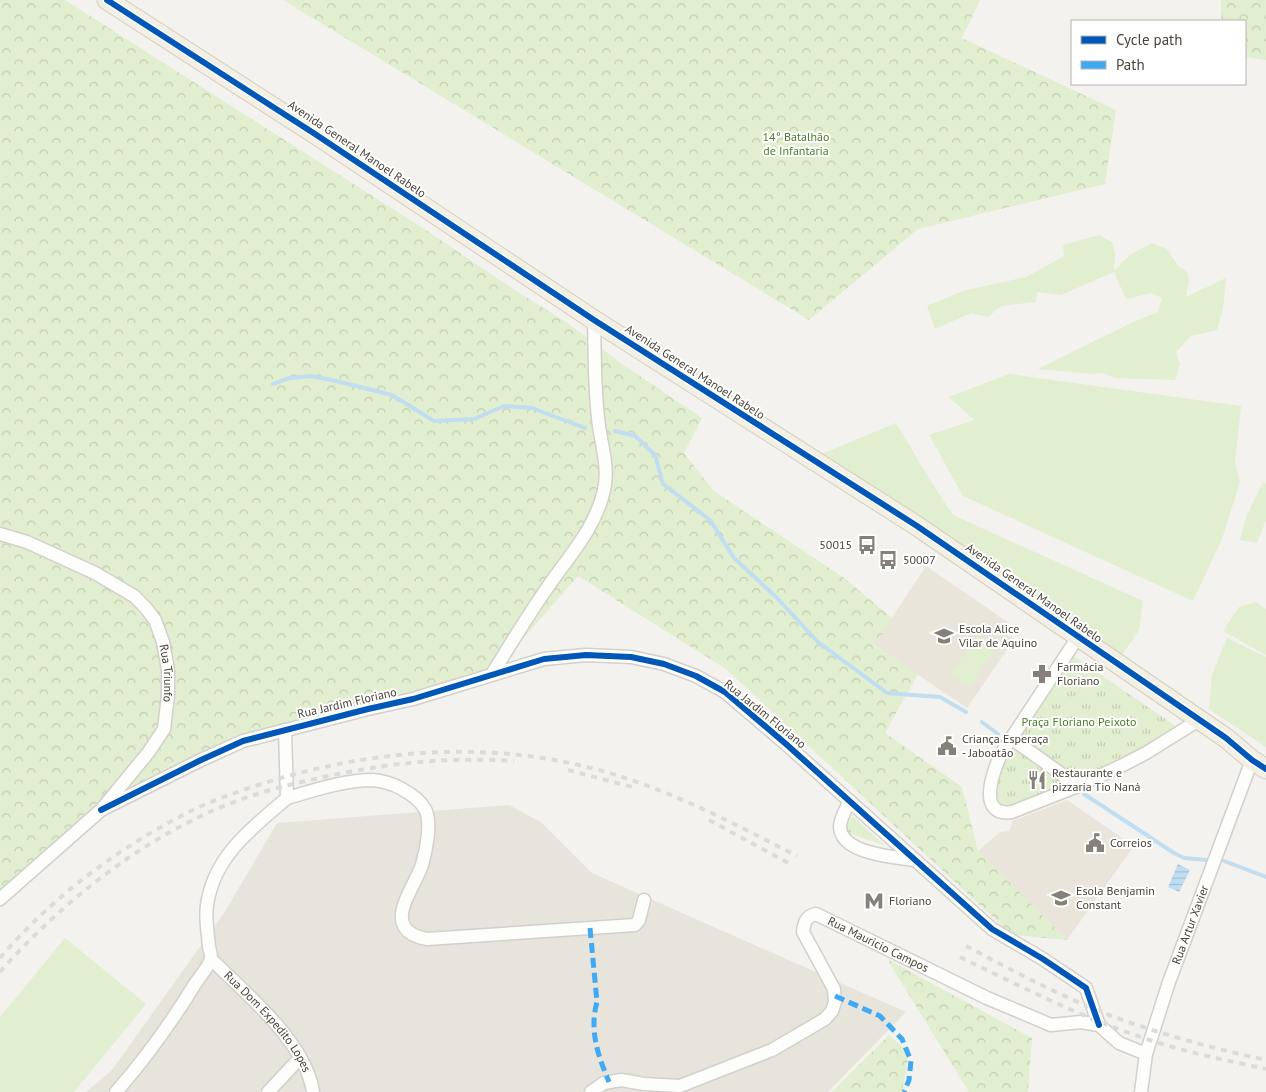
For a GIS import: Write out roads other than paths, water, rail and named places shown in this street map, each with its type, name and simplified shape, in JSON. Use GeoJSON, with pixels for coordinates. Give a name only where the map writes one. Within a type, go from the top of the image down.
{"type":"FeatureCollection","features":[{"type":"Feature","properties":{"kind":"main road","name":"Avenida General Manoel Rabelo"},"geometry":{"type":"LineString","coordinates":[[107,0],[315,134],[594,320],[917,526],[1226,738],[1259,764]]}},
{"type":"Feature","properties":{"kind":"street"},"geometry":{"type":"LineString","coordinates":[[492,674],[543,592],[584,536],[599,508],[603,495],[605,469],[599,425],[594,320]]}},
{"type":"Feature","properties":{"kind":"street","name":"Rua Triunfo"},"geometry":{"type":"LineString","coordinates":[[0,534],[27,542],[95,573],[134,596],[146,607],[155,620],[163,642],[168,670],[167,714],[164,729],[148,753],[101,810],[0,899]]}},
{"type":"Feature","properties":{"kind":"street"},"geometry":{"type":"LineString","coordinates":[[1078,637],[1001,754],[992,779],[990,800],[994,808],[1002,813],[1012,812],[1078,786],[1146,754],[1199,720]]}},
{"type":"Feature","properties":{"kind":"street","name":"Rua Jardim Floriano"},"geometry":{"type":"LineString","coordinates":[[101,810],[201,760],[244,741],[413,699],[544,659],[586,655],[631,657],[664,664],[696,676],[725,692],[850,801],[992,930],[1043,958],[1086,988],[1099,1025]]}},
{"type":"Feature","properties":{"kind":"street","name":"Rua Jardim Floriano"},"geometry":{"type":"LineString","coordinates":[[285,730],[287,798]]}},
{"type":"Feature","properties":{"kind":"street"},"geometry":{"type":"LineString","coordinates":[[1011,738],[1078,786]]}},
{"type":"Feature","properties":{"kind":"street","name":"Rua Artur Xavier"},"geometry":{"type":"LineString","coordinates":[[1140,1092],[1146,1054],[1169,982],[1259,764]]}},
{"type":"Feature","properties":{"kind":"street"},"geometry":{"type":"LineString","coordinates":[[116,1092],[144,1059],[171,1022],[211,959],[207,927],[207,906],[219,866],[243,837],[287,798],[348,782],[374,780],[391,783],[418,799],[426,810],[428,826],[427,844],[422,865],[403,910],[402,919],[404,926],[410,933],[419,938],[635,925],[639,920],[644,900]]}},
{"type":"Feature","properties":{"kind":"street"},"geometry":{"type":"LineString","coordinates":[[850,801],[842,817],[840,829],[847,841],[865,851],[914,860]]}},
{"type":"Feature","properties":{"kind":"street","name":"Rua Mauricio Campos"},"geometry":{"type":"LineString","coordinates":[[591,1092],[604,1083],[621,1080],[681,1089],[772,1050],[826,1019],[832,1011],[835,1002],[834,989],[803,932],[804,924],[808,918],[816,914],[987,998],[1052,1025],[1081,1022],[1099,1025]]}},
{"type":"Feature","properties":{"kind":"street","name":"Rua Dom Expedito Lopes"},"geometry":{"type":"LineString","coordinates":[[211,959],[258,1004],[282,1031],[300,1058],[307,1072],[313,1092]]}},
{"type":"Feature","properties":{"kind":"street"},"geometry":{"type":"LineString","coordinates":[[1099,1025],[1118,1043],[1146,1054]]}},
{"type":"Feature","properties":{"kind":"street"},"geometry":{"type":"LineString","coordinates":[[268,1092],[300,1058]]}},
{"type":"Feature","properties":{"kind":"water"},"geometry":{"type":"Polygon","coordinates":[[[1178,864],[1190,870],[1179,892],[1168,887],[1178,864]]]}},
{"type":"Feature","properties":{"kind":"waterway"},"geometry":{"type":"LineString","coordinates":[[273,384],[289,378],[311,376],[336,381],[392,395],[434,421],[474,419],[504,406],[532,408],[585,428]]}},
{"type":"Feature","properties":{"kind":"waterway"},"geometry":{"type":"LineString","coordinates":[[615,431],[635,436],[655,455],[663,484],[710,520],[734,558],[775,596],[818,642],[887,693],[940,697],[966,712]]}},
{"type":"Feature","properties":{"kind":"waterway"},"geometry":{"type":"LineString","coordinates":[[982,722],[998,734]]}},
{"type":"Feature","properties":{"kind":"waterway"},"geometry":{"type":"LineString","coordinates":[[1084,794],[1174,853],[1184,858],[1207,860]]}},
{"type":"Feature","properties":{"kind":"waterway"},"geometry":{"type":"LineString","coordinates":[[1224,861],[1266,877]]}},
{"type":"Feature","properties":{"kind":"railway"},"geometry":{"type":"LineString","coordinates":[[0,958],[64,894],[113,857],[164,825],[208,803],[261,784],[300,773],[381,757],[422,753],[464,752],[505,754],[587,767],[641,784],[694,805],[797,856]]}},
{"type":"Feature","properties":{"kind":"railway"},"geometry":{"type":"LineString","coordinates":[[0,972],[54,917],[115,867],[148,845],[218,808],[275,789],[360,770],[448,760],[514,761]]}},
{"type":"Feature","properties":{"kind":"railway"},"geometry":{"type":"LineString","coordinates":[[568,770],[636,788]]}},
{"type":"Feature","properties":{"kind":"railway"},"geometry":{"type":"LineString","coordinates":[[709,820],[792,865]]}},
{"type":"Feature","properties":{"kind":"railway"},"geometry":{"type":"LineString","coordinates":[[966,946],[1047,988],[1109,1015],[1181,1039],[1266,1060]]}},
{"type":"Feature","properties":{"kind":"railway"},"geometry":{"type":"LineString","coordinates":[[960,957],[1058,1004],[1133,1035],[1185,1051],[1266,1069]]}},
{"type":"Feature","properties":{"kind":"place","name":"50015"},"geometry":{"type":"Point","coordinates":[867,545]}},
{"type":"Feature","properties":{"kind":"place","name":"50007"},"geometry":{"type":"Point","coordinates":[888,560]}},
{"type":"Feature","properties":{"kind":"place","name":"Escola Alice Vilar de Aquino"},"geometry":{"type":"Point","coordinates":[944,636]}},
{"type":"Feature","properties":{"kind":"place","name":"Farmácia Floriano"},"geometry":{"type":"Point","coordinates":[1042,674]}},
{"type":"Feature","properties":{"kind":"place","name":"Criança Esperaça - Jaboatão"},"geometry":{"type":"Point","coordinates":[947,746]}},
{"type":"Feature","properties":{"kind":"place","name":"Restaurante e pizzaria Tio Naná"},"geometry":{"type":"Point","coordinates":[1037,780]}},
{"type":"Feature","properties":{"kind":"place","name":"Correios"},"geometry":{"type":"Point","coordinates":[1095,843]}},
{"type":"Feature","properties":{"kind":"place","name":"Esola Benjamin Constant"},"geometry":{"type":"Point","coordinates":[1061,898]}},
{"type":"Feature","properties":{"kind":"place","name":"Floriano"},"geometry":{"type":"Point","coordinates":[874,901]}},
{"type":"Feature","properties":{"kind":"park label","name":"14° Batalhão de Infantaria"},"geometry":{"type":"Point","coordinates":[796,144]}},
{"type":"Feature","properties":{"kind":"park label","name":"Praça Floriano Peixoto"},"geometry":{"type":"Point","coordinates":[1079,722]}}]}
